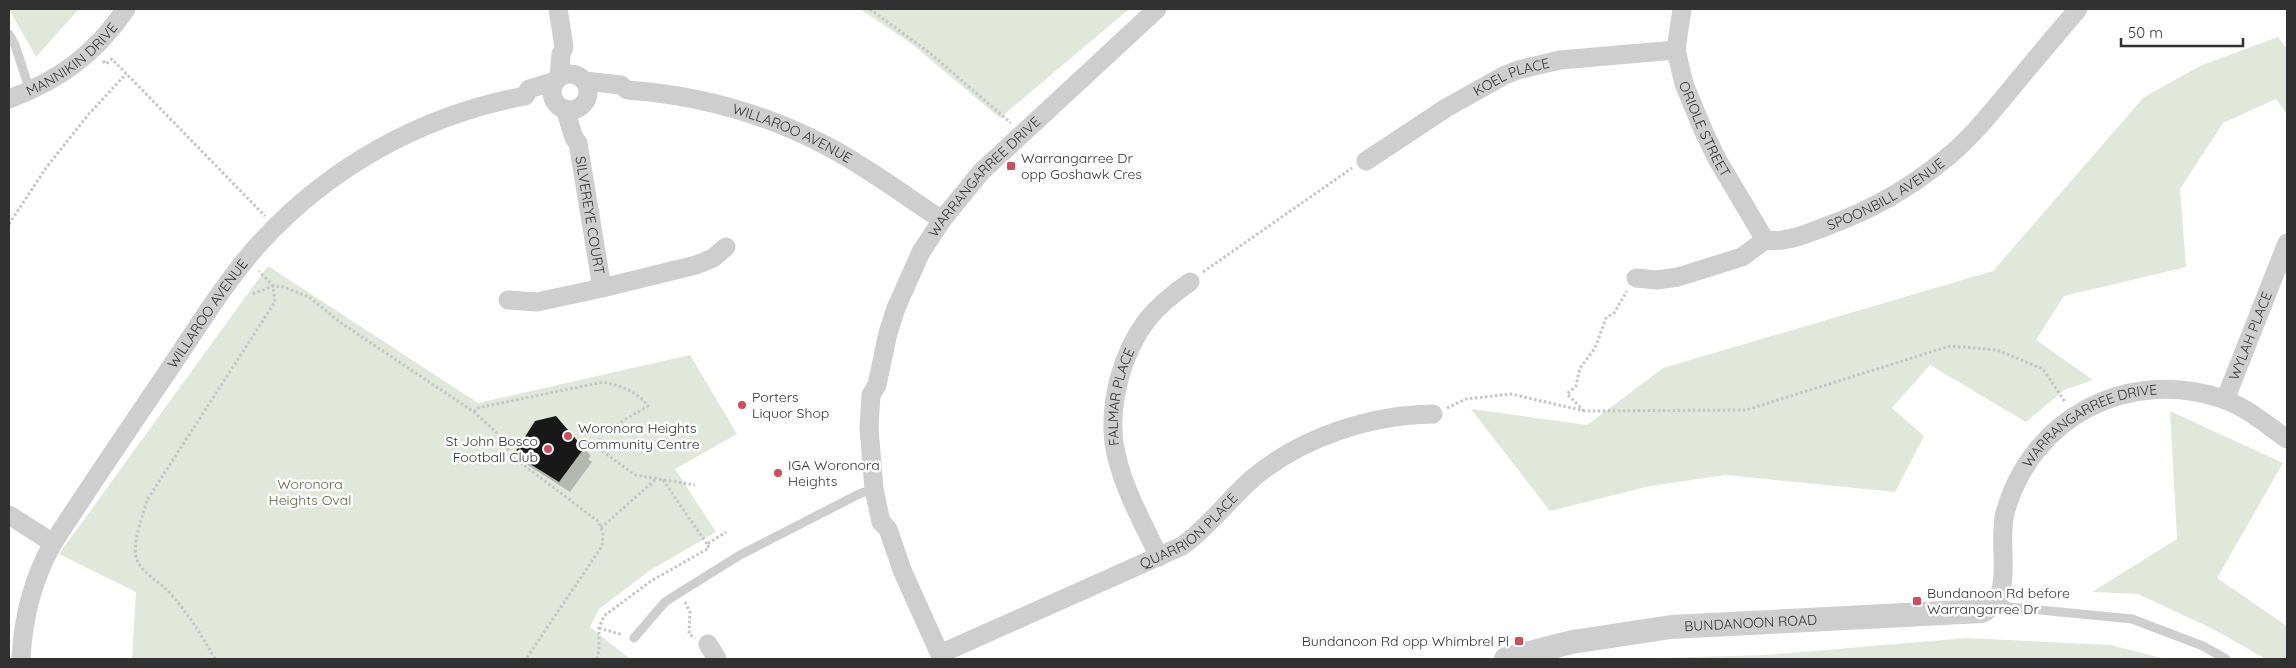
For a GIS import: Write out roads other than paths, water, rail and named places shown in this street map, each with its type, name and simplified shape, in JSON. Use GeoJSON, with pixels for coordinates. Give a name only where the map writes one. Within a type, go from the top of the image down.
{"type":"FeatureCollection","features":[{"type":"Feature","properties":{"kind":"street","name":"MANNIKIN DRIVE"},"geometry":{"type":"LineString","coordinates":[[9,99],[30,91],[77,64],[113,27],[126,9]]}},
{"type":"Feature","properties":{"kind":"street"},"geometry":{"type":"LineString","coordinates":[[558,9],[564,48],[571,54],[569,79],[552,95],[572,105],[588,92],[569,79]]}},
{"type":"Feature","properties":{"kind":"street","name":"WARRANGARREE DRIVE"},"geometry":{"type":"LineString","coordinates":[[941,657],[902,570],[888,530],[890,520],[878,488],[881,396],[877,385],[884,350],[896,308],[921,252],[942,220],[981,172],[1156,9]]}},
{"type":"Feature","properties":{"kind":"street","name":"ORIOLE STREET"},"geometry":{"type":"LineString","coordinates":[[1682,9],[1676,50],[1684,84],[1704,132],[1765,240]]}},
{"type":"Feature","properties":{"kind":"street","name":"SPOONBILL AVENUE"},"geometry":{"type":"LineString","coordinates":[[1765,240],[1776,242],[1790,240],[1840,222],[1872,207],[1926,174],[1968,138],[2078,9]]}},
{"type":"Feature","properties":{"kind":"street","name":"KOEL PLACE"},"geometry":{"type":"LineString","coordinates":[[1366,161],[1446,108],[1505,74],[1560,60],[1676,50]]}},
{"type":"Feature","properties":{"kind":"street","name":"WILLAROO AVENUE"},"geometry":{"type":"LineString","coordinates":[[20,659],[25,614],[43,560],[207,314],[245,261],[276,227],[316,191],[343,171],[392,141],[447,116],[525,96],[529,89],[569,79],[620,84],[627,90],[685,96],[742,110],[770,120],[835,151],[942,220]]}},
{"type":"Feature","properties":{"kind":"street","name":"WILLAROO AVENUE"},"geometry":{"type":"LineString","coordinates":[[525,96],[532,103],[572,105],[621,95],[627,90]]}},
{"type":"Feature","properties":{"kind":"street","name":"SILVEREYE COURT"},"geometry":{"type":"LineString","coordinates":[[572,105],[574,138],[578,143],[602,288]]}},
{"type":"Feature","properties":{"kind":"street"},"geometry":{"type":"LineString","coordinates":[[1636,278],[1658,280],[1678,277],[1742,257],[1765,240]]}},
{"type":"Feature","properties":{"kind":"street","name":"WYLAH PLACE"},"geometry":{"type":"LineString","coordinates":[[2225,400],[2287,243]]}},
{"type":"Feature","properties":{"kind":"street","name":"SILVEREYE COURT"},"geometry":{"type":"LineString","coordinates":[[508,300],[538,302],[602,288],[696,265],[712,258],[726,247]]}},
{"type":"Feature","properties":{"kind":"street","name":"FALMAR PLACE"},"geometry":{"type":"LineString","coordinates":[[1159,557],[1120,469],[1114,443],[1116,397],[1128,354],[1147,321],[1158,307],[1190,282]]}},
{"type":"Feature","properties":{"kind":"street","name":"WARRANGARREE DRIVE"},"geometry":{"type":"LineString","coordinates":[[1996,602],[2002,580],[2002,533],[2005,513],[2015,487],[2029,463],[2058,428],[2074,416],[2099,402],[2122,394],[2146,389],[2176,389],[2199,392],[2225,400],[2287,439]]}},
{"type":"Feature","properties":{"kind":"street","name":"QUARRION PLACE"},"geometry":{"type":"LineString","coordinates":[[941,657],[1182,546],[1196,536],[1254,478],[1272,463],[1330,433],[1385,418],[1433,414]]}},
{"type":"Feature","properties":{"kind":"street"},"geometry":{"type":"LineString","coordinates":[[9,516],[53,543]]}},
{"type":"Feature","properties":{"kind":"street","name":"BUNDANOON ROAD"},"geometry":{"type":"LineString","coordinates":[[1506,659],[1572,642],[1671,627],[1982,610],[1990,608],[1996,602]]}},
{"type":"Feature","properties":{"kind":"lane"},"geometry":{"type":"LineString","coordinates":[[9,34],[15,45],[30,91]]}},
{"type":"Feature","properties":{"kind":"lane"},"geometry":{"type":"LineString","coordinates":[[634,638],[665,602],[740,555],[861,493],[878,488]]}},
{"type":"Feature","properties":{"kind":"lane"},"geometry":{"type":"LineString","coordinates":[[1996,602],[2010,607],[2132,620],[2202,646],[2226,659]]}},
{"type":"Feature","properties":{"kind":"place","name":"Warrangarree Dr opp Goshawk Cres"},"geometry":{"type":"Point","coordinates":[1011,166]}},
{"type":"Feature","properties":{"kind":"place","name":"Porters Liquor Shop"},"geometry":{"type":"Point","coordinates":[742,405]}},
{"type":"Feature","properties":{"kind":"place","name":"Woronora Heights Community Centre"},"geometry":{"type":"Point","coordinates":[568,436]}},
{"type":"Feature","properties":{"kind":"place","name":"St John Bosco Football Club"},"geometry":{"type":"Point","coordinates":[548,449]}},
{"type":"Feature","properties":{"kind":"place","name":"IGA Woronora Heights"},"geometry":{"type":"Point","coordinates":[778,473]}},
{"type":"Feature","properties":{"kind":"place","name":"Bundanoon Rd before Warrangarree Dr"},"geometry":{"type":"Point","coordinates":[1917,601]}},
{"type":"Feature","properties":{"kind":"place","name":"Bundanoon Rd opp Whimbrel Pl"},"geometry":{"type":"Point","coordinates":[1519,641]}},
{"type":"Feature","properties":{"kind":"park label","name":"Woronora Heights Oval"},"geometry":{"type":"Point","coordinates":[310,492]}}]}
